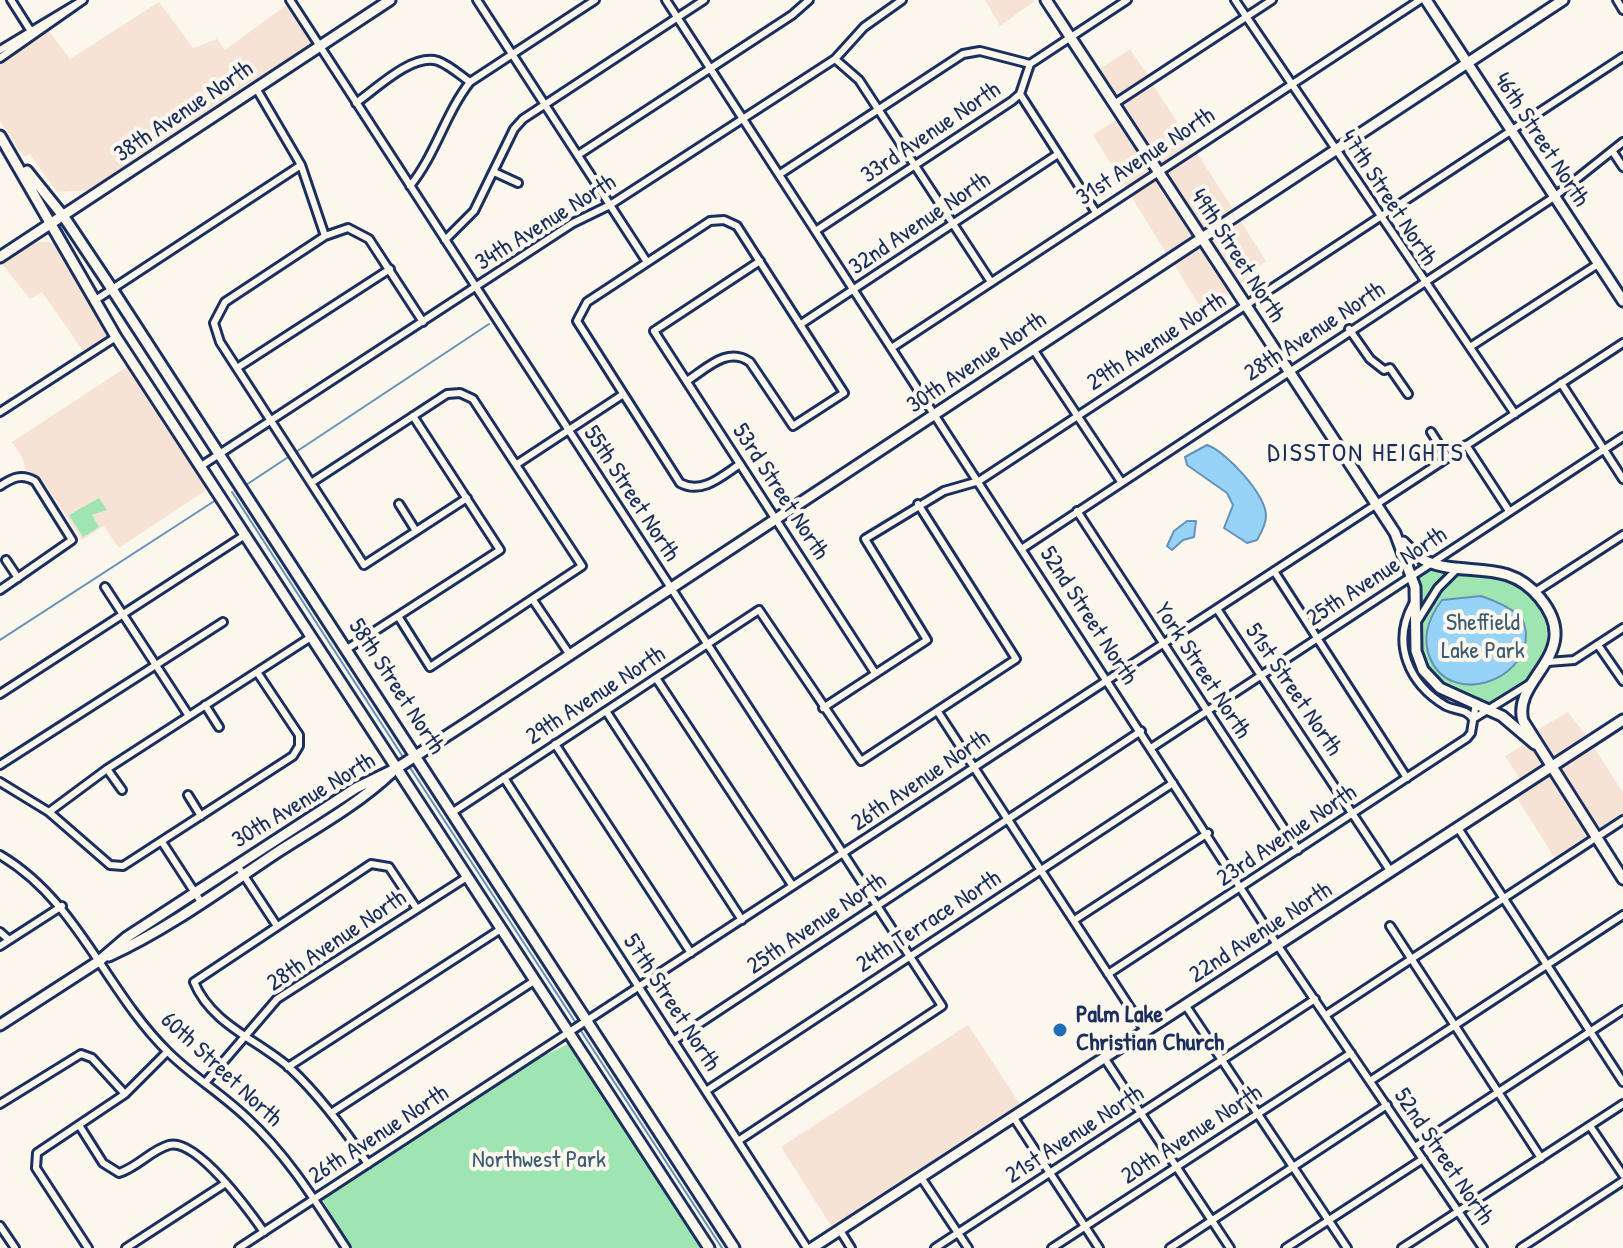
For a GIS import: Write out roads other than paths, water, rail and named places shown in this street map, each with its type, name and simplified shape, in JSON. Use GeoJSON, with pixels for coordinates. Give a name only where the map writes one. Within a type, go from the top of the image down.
{"type":"FeatureCollection","features":[{"type":"Feature","properties":{"kind":"street"},"geometry":{"type":"LineString","coordinates":[[11,0],[32,34]]}},
{"type":"Feature","properties":{"kind":"street"},"geometry":{"type":"LineString","coordinates":[[0,50],[32,34],[83,0],[0,58]]}},
{"type":"Feature","properties":{"kind":"street","name":"55th Street North"},"geometry":{"type":"LineString","coordinates":[[290,0],[942,1006],[738,1141]]}},
{"type":"Feature","properties":{"kind":"street","name":"38th Avenue North"},"geometry":{"type":"LineString","coordinates":[[0,257],[390,0]]}},
{"type":"Feature","properties":{"kind":"street"},"geometry":{"type":"LineString","coordinates":[[477,0],[647,262]]}},
{"type":"Feature","properties":{"kind":"street"},"geometry":{"type":"LineString","coordinates":[[410,186],[424,169],[457,98],[470,82],[595,0]]}},
{"type":"Feature","properties":{"kind":"street","name":"52nd Street North"},"geometry":{"type":"LineString","coordinates":[[666,0],[1208,833],[1278,946],[1483,1248]]}},
{"type":"Feature","properties":{"kind":"street"},"geometry":{"type":"LineString","coordinates":[[445,240],[474,211],[514,129],[545,104],[704,0]]}},
{"type":"Feature","properties":{"kind":"street"},"geometry":{"type":"LineString","coordinates":[[578,155],[809,0]]}},
{"type":"Feature","properties":{"kind":"street","name":"34th Avenue North"},"geometry":{"type":"LineString","coordinates":[[201,466],[573,223],[610,205],[835,59],[864,27],[902,0]]}},
{"type":"Feature","properties":{"kind":"street","name":"49th Street North"},"geometry":{"type":"LineString","coordinates":[[1046,0],[1395,533],[1412,576],[1418,620]]}},
{"type":"Feature","properties":{"kind":"street"},"geometry":{"type":"LineString","coordinates":[[780,174],[963,54],[980,51],[1030,64],[1127,0]]}},
{"type":"Feature","properties":{"kind":"street","name":"47th Street North"},"geometry":{"type":"LineString","coordinates":[[1235,0],[1423,283],[1515,414]]}},
{"type":"Feature","properties":{"kind":"street"},"geometry":{"type":"LineString","coordinates":[[1114,104],[1272,0]]}},
{"type":"Feature","properties":{"kind":"street","name":"46th Street North"},"geometry":{"type":"LineString","coordinates":[[1423,0],[1623,301]]}},
{"type":"Feature","properties":{"kind":"street","name":"31st Avenue North"},"geometry":{"type":"LineString","coordinates":[[893,347],[1095,211],[1423,0]]}},
{"type":"Feature","properties":{"kind":"street","name":"30th Avenue North"},"geometry":{"type":"LineString","coordinates":[[0,1025],[99,961],[127,937],[243,875],[361,797],[414,757],[1563,0]]}},
{"type":"Feature","properties":{"kind":"street"},"geometry":{"type":"LineString","coordinates":[[1617,0],[1623,10]]}},
{"type":"Feature","properties":{"kind":"street","name":"29th Avenue North"},"geometry":{"type":"LineString","coordinates":[[875,673],[927,640],[865,539],[918,504],[944,491],[979,481],[1623,57]]}},
{"type":"Feature","properties":{"kind":"street"},"geometry":{"type":"LineString","coordinates":[[356,103],[416,62],[428,59],[440,62],[470,82]]}},
{"type":"Feature","properties":{"kind":"street"},"geometry":{"type":"LineString","coordinates":[[835,59],[859,80],[991,282]]}},
{"type":"Feature","properties":{"kind":"street","name":"33rd Avenue North"},"geometry":{"type":"LineString","coordinates":[[817,230],[1020,94],[1030,64]]}},
{"type":"Feature","properties":{"kind":"street"},"geometry":{"type":"LineString","coordinates":[[256,88],[301,165],[325,236]]}},
{"type":"Feature","properties":{"kind":"street"},"geometry":{"type":"LineString","coordinates":[[1020,94],[1095,211]]}},
{"type":"Feature","properties":{"kind":"street","name":"58th Street North"},"geometry":{"type":"LineString","coordinates":[[0,136],[64,217],[112,289],[734,1248]]}},
{"type":"Feature","properties":{"kind":"street","name":"28th Avenue North"},"geometry":{"type":"LineString","coordinates":[[1023,548],[1120,480],[1554,197],[1623,142]]}},
{"type":"Feature","properties":{"kind":"street"},"geometry":{"type":"LineString","coordinates":[[1613,152],[1623,167]]}},
{"type":"Feature","properties":{"kind":"street","name":"32nd Avenue North"},"geometry":{"type":"LineString","coordinates":[[801,324],[1058,154]]}},
{"type":"Feature","properties":{"kind":"street","name":"58th Street North"},"geometry":{"type":"LineString","coordinates":[[13,155],[116,337],[399,767],[534,981],[709,1248]]}},
{"type":"Feature","properties":{"kind":"street"},"geometry":{"type":"LineString","coordinates":[[94,301],[301,165]]}},
{"type":"Feature","properties":{"kind":"street"},"geometry":{"type":"LineString","coordinates":[[494,172],[518,183]]}},
{"type":"Feature","properties":{"kind":"street"},"geometry":{"type":"LineString","coordinates":[[687,381],[732,355],[750,362],[793,426],[844,393],[737,226],[724,220],[710,221],[587,302],[579,311],[577,321],[581,332],[680,483],[687,487],[705,486],[740,464]]}},
{"type":"Feature","properties":{"kind":"street"},"geometry":{"type":"LineString","coordinates":[[423,322],[364,233],[348,228],[325,236],[225,302],[216,314],[215,330],[364,565],[467,498]]}},
{"type":"Feature","properties":{"kind":"street","name":"53rd Street North"},"geometry":{"type":"LineString","coordinates":[[760,261],[654,331],[875,673]]}},
{"type":"Feature","properties":{"kind":"street"},"geometry":{"type":"LineString","coordinates":[[1470,347],[1598,264]]}},
{"type":"Feature","properties":{"kind":"street"},"geometry":{"type":"LineString","coordinates":[[237,368],[390,269]]}},
{"type":"Feature","properties":{"kind":"street"},"geometry":{"type":"LineString","coordinates":[[1349,329],[1370,359],[1384,370],[1390,368],[1408,394]]}},
{"type":"Feature","properties":{"kind":"street"},"geometry":{"type":"LineString","coordinates":[[0,412],[116,337]]}},
{"type":"Feature","properties":{"kind":"street","name":"26th Avenue North"},"geometry":{"type":"LineString","coordinates":[[239,1248],[1623,343]]}},
{"type":"Feature","properties":{"kind":"street"},"geometry":{"type":"LineString","coordinates":[[1033,349],[1120,480]]}},
{"type":"Feature","properties":{"kind":"street"},"geometry":{"type":"LineString","coordinates":[[1561,383],[1623,479]]}},
{"type":"Feature","properties":{"kind":"street"},"geometry":{"type":"LineString","coordinates":[[311,483],[447,394],[460,393],[473,399],[582,566],[430,667],[398,616]]}},
{"type":"Feature","properties":{"kind":"street"},"geometry":{"type":"LineString","coordinates":[[517,464],[622,395]]}},
{"type":"Feature","properties":{"kind":"street"},"geometry":{"type":"LineString","coordinates":[[347,649],[500,550],[413,416]]}},
{"type":"Feature","properties":{"kind":"street"},"geometry":{"type":"LineString","coordinates":[[1431,432],[1447,457]]}},
{"type":"Feature","properties":{"kind":"street","name":"25th Avenue North"},"geometry":{"type":"LineString","coordinates":[[1151,748],[1623,437]]}},
{"type":"Feature","properties":{"kind":"street"},"geometry":{"type":"LineString","coordinates":[[1466,445],[1509,511]]}},
{"type":"Feature","properties":{"kind":"street"},"geometry":{"type":"LineString","coordinates":[[0,486],[14,477],[27,477],[35,481],[72,540],[0,590]]}},
{"type":"Feature","properties":{"kind":"street"},"geometry":{"type":"LineString","coordinates":[[399,504],[416,531]]}},
{"type":"Feature","properties":{"kind":"street"},"geometry":{"type":"LineString","coordinates":[[875,673],[823,708],[861,761],[1016,659],[918,504]]}},
{"type":"Feature","properties":{"kind":"street","name":"York Street North"},"geometry":{"type":"LineString","coordinates":[[1077,511],[1298,850]]}},
{"type":"Feature","properties":{"kind":"street","name":"49th Street North"},"geometry":{"type":"LineString","coordinates":[[1395,533],[1422,560],[1497,571],[1524,582],[1535,592]]}},
{"type":"Feature","properties":{"kind":"street"},"geometry":{"type":"LineString","coordinates":[[0,694],[245,535]]}},
{"type":"Feature","properties":{"kind":"street"},"geometry":{"type":"LineString","coordinates":[[1623,535],[1535,592],[1549,611],[1554,637],[1548,662],[1534,681],[1520,711],[1535,744],[1623,879]]}},
{"type":"Feature","properties":{"kind":"street"},"geometry":{"type":"LineString","coordinates":[[6,560],[18,578]]}},
{"type":"Feature","properties":{"kind":"street"},"geometry":{"type":"LineString","coordinates":[[1459,567],[1438,588],[1418,620],[1416,651],[1423,670],[1440,688],[1489,709],[1535,744]]}},
{"type":"Feature","properties":{"kind":"street"},"geometry":{"type":"LineString","coordinates":[[1274,571],[1407,778]]}},
{"type":"Feature","properties":{"kind":"street"},"geometry":{"type":"LineString","coordinates":[[105,587],[189,716]]}},
{"type":"Feature","properties":{"kind":"street"},"geometry":{"type":"LineString","coordinates":[[1416,599],[1403,634],[1408,667],[1429,695],[1451,708],[1465,711],[1473,719]]}},
{"type":"Feature","properties":{"kind":"street"},"geometry":{"type":"LineString","coordinates":[[533,600],[570,655]]}},
{"type":"Feature","properties":{"kind":"street","name":"51st Street North"},"geometry":{"type":"LineString","coordinates":[[1217,609],[1391,872]]}},
{"type":"Feature","properties":{"kind":"street","name":"29th Avenue North"},"geometry":{"type":"LineString","coordinates":[[453,812],[759,610],[823,708]]}},
{"type":"Feature","properties":{"kind":"street"},"geometry":{"type":"LineString","coordinates":[[0,765],[223,622]]}},
{"type":"Feature","properties":{"kind":"street"},"geometry":{"type":"LineString","coordinates":[[1548,662],[1574,660],[1623,628]]}},
{"type":"Feature","properties":{"kind":"street"},"geometry":{"type":"LineString","coordinates":[[49,812],[107,769],[311,637]]}},
{"type":"Feature","properties":{"kind":"street"},"geometry":{"type":"LineString","coordinates":[[1598,645],[1623,681]]}},
{"type":"Feature","properties":{"kind":"street"},"geometry":{"type":"LineString","coordinates":[[0,782],[49,812],[110,865],[123,866],[293,756],[299,746],[299,735],[257,672]]}},
{"type":"Feature","properties":{"kind":"street"},"geometry":{"type":"LineString","coordinates":[[656,678],[792,885]]}},
{"type":"Feature","properties":{"kind":"street"},"geometry":{"type":"LineString","coordinates":[[1489,709],[1534,681]]}},
{"type":"Feature","properties":{"kind":"street","name":"23rd Avenue North"},"geometry":{"type":"LineString","coordinates":[[1108,974],[1470,736],[1476,703]]}},
{"type":"Feature","properties":{"kind":"street"},"geometry":{"type":"LineString","coordinates":[[205,705],[219,727]]}},
{"type":"Feature","properties":{"kind":"street","name":"23rd Avenue North"},"geometry":{"type":"LineString","coordinates":[[1473,719],[1489,709]]}},
{"type":"Feature","properties":{"kind":"street"},"geometry":{"type":"LineString","coordinates":[[606,711],[742,920]]}},
{"type":"Feature","properties":{"kind":"street"},"geometry":{"type":"LineString","coordinates":[[938,712],[1076,919],[1146,1032]]}},
{"type":"Feature","properties":{"kind":"street","name":"22nd Avenue North"},"geometry":{"type":"LineString","coordinates":[[821,1248],[1014,1118],[1623,720]]}},
{"type":"Feature","properties":{"kind":"street","name":"25th Avenue North"},"geometry":{"type":"LineString","coordinates":[[673,1041],[1141,731]]}},
{"type":"Feature","properties":{"kind":"street"},"geometry":{"type":"LineString","coordinates":[[555,744],[691,953]]}},
{"type":"Feature","properties":{"kind":"street","name":"30th Avenue North"},"geometry":{"type":"LineString","coordinates":[[198,897],[237,865],[356,788],[399,767]]}},
{"type":"Feature","properties":{"kind":"street"},"geometry":{"type":"LineString","coordinates":[[107,769],[122,790]]}},
{"type":"Feature","properties":{"kind":"street","name":"57th Street North"},"geometry":{"type":"LineString","coordinates":[[504,778],[810,1248]]}},
{"type":"Feature","properties":{"kind":"street","name":"24th Terrace North"},"geometry":{"type":"LineString","coordinates":[[706,1091],[1173,783]]}},
{"type":"Feature","properties":{"kind":"street"},"geometry":{"type":"LineString","coordinates":[[188,795],[201,816]]}},
{"type":"Feature","properties":{"kind":"street"},"geometry":{"type":"LineString","coordinates":[[1326,1015],[1623,820]]}},
{"type":"Feature","properties":{"kind":"street"},"geometry":{"type":"LineString","coordinates":[[1458,828],[1623,1082]]}},
{"type":"Feature","properties":{"kind":"street"},"geometry":{"type":"LineString","coordinates":[[1076,919],[1208,833]]}},
{"type":"Feature","properties":{"kind":"street"},"geometry":{"type":"LineString","coordinates":[[162,842],[198,897]]}},
{"type":"Feature","properties":{"kind":"street","name":"60th Street North"},"geometry":{"type":"LineString","coordinates":[[0,855],[17,865],[62,906],[167,1052],[261,1131],[291,1164],[346,1248]]}},
{"type":"Feature","properties":{"kind":"street"},"geometry":{"type":"LineString","coordinates":[[368,1164],[331,1113],[288,1067],[244,1037],[199,994],[194,982],[371,864],[380,863],[389,867],[417,909]]}},
{"type":"Feature","properties":{"kind":"street"},"geometry":{"type":"LineString","coordinates":[[237,865],[277,926]]}},
{"type":"Feature","properties":{"kind":"street","name":"28th Avenue North"},"geometry":{"type":"LineString","coordinates":[[205,1083],[277,999],[467,877]]}},
{"type":"Feature","properties":{"kind":"street"},"geometry":{"type":"LineString","coordinates":[[0,946],[62,906]]}},
{"type":"Feature","properties":{"kind":"street"},"geometry":{"type":"LineString","coordinates":[[1370,1081],[1623,915]]}},
{"type":"Feature","properties":{"kind":"street"},"geometry":{"type":"LineString","coordinates":[[1390,926],[1541,1158]]}},
{"type":"Feature","properties":{"kind":"street"},"geometry":{"type":"LineString","coordinates":[[288,1067],[501,929]]}},
{"type":"Feature","properties":{"kind":"street"},"geometry":{"type":"LineString","coordinates":[[0,932],[9,940]]}},
{"type":"Feature","properties":{"kind":"street"},"geometry":{"type":"LineString","coordinates":[[331,1113],[534,981]]}},
{"type":"Feature","properties":{"kind":"street","name":"21st Avenue North"},"geometry":{"type":"LineString","coordinates":[[935,1248],[1315,999]]}},
{"type":"Feature","properties":{"kind":"street"},"geometry":{"type":"LineString","coordinates":[[1186,1006],[1347,1248]]}},
{"type":"Feature","properties":{"kind":"street"},"geometry":{"type":"LineString","coordinates":[[1415,1147],[1623,1010]]}},
{"type":"Feature","properties":{"kind":"street"},"geometry":{"type":"LineString","coordinates":[[88,1248],[36,1168],[37,1153],[125,1094],[167,1052]]}},
{"type":"Feature","properties":{"kind":"street","name":"20th Avenue North"},"geometry":{"type":"LineString","coordinates":[[1052,1248],[1351,1053]]}},
{"type":"Feature","properties":{"kind":"street"},"geometry":{"type":"LineString","coordinates":[[0,1104],[81,1054],[92,1058],[125,1094]]}},
{"type":"Feature","properties":{"kind":"street"},"geometry":{"type":"LineString","coordinates":[[1105,1059],[1230,1248]]}},
{"type":"Feature","properties":{"kind":"street"},"geometry":{"type":"LineString","coordinates":[[1402,1248],[1623,1104]]}},
{"type":"Feature","properties":{"kind":"street"},"geometry":{"type":"LineString","coordinates":[[1170,1248],[1387,1105]]}},
{"type":"Feature","properties":{"kind":"street"},"geometry":{"type":"LineString","coordinates":[[1014,1118],[1099,1248]]}},
{"type":"Feature","properties":{"kind":"street"},"geometry":{"type":"LineString","coordinates":[[79,1125],[103,1163],[119,1173],[168,1145],[178,1144],[189,1149],[226,1183],[264,1232]]}},
{"type":"Feature","properties":{"kind":"street"},"geometry":{"type":"LineString","coordinates":[[1521,1248],[1623,1178],[1590,1126]]}},
{"type":"Feature","properties":{"kind":"street"},"geometry":{"type":"LineString","coordinates":[[1286,1248],[1423,1159]]}},
{"type":"Feature","properties":{"kind":"street"},"geometry":{"type":"LineString","coordinates":[[922,1179],[968,1248]]}},
{"type":"Feature","properties":{"kind":"street"},"geometry":{"type":"LineString","coordinates":[[126,1248],[226,1183]]}},
{"type":"Feature","properties":{"kind":"street"},"geometry":{"type":"LineString","coordinates":[[0,1226],[15,1248]]}},
{"type":"Feature","properties":{"kind":"street"},"geometry":{"type":"LineString","coordinates":[[841,1232],[851,1248]]}},
{"type":"Feature","properties":{"kind":"street","name":"22nd Avenue North"},"geometry":{"type":"LineString","coordinates":[[810,1248],[841,1232]]}},
{"type":"Feature","properties":{"kind":"water"},"geometry":{"type":"Polygon","coordinates":[[[1207,445],[1234,465],[1259,497],[1266,516],[1257,540],[1247,543],[1224,528],[1233,505],[1227,493],[1187,465],[1185,457],[1207,445]]]}},
{"type":"Feature","properties":{"kind":"water"},"geometry":{"type":"Polygon","coordinates":[[[1187,521],[1196,521],[1194,537],[1183,540],[1172,550],[1167,546],[1174,531],[1187,521]]]}},
{"type":"Feature","properties":{"kind":"water"},"geometry":{"type":"Polygon","coordinates":[[[1481,596],[1506,607],[1521,618],[1526,633],[1523,650],[1515,664],[1502,675],[1470,685],[1454,682],[1440,673],[1430,658],[1426,642],[1428,627],[1442,600],[1481,596]]]}},
{"type":"Feature","properties":{"kind":"waterway"},"geometry":{"type":"LineString","coordinates":[[243,487],[489,324]]}},
{"type":"Feature","properties":{"kind":"waterway"},"geometry":{"type":"LineString","coordinates":[[232,492],[403,757]]}},
{"type":"Feature","properties":{"kind":"waterway"},"geometry":{"type":"LineString","coordinates":[[0,640],[216,500]]}},
{"type":"Feature","properties":{"kind":"waterway"},"geometry":{"type":"LineString","coordinates":[[409,766],[722,1248]]}},
{"type":"Feature","properties":{"kind":"place","name":"Palm Lake Christian Church"},"geometry":{"type":"Point","coordinates":[1060,1030]}},
{"type":"Feature","properties":{"kind":"district","name":"DISSTON HEIGHTS"},"geometry":{"type":"Point","coordinates":[1366,454]}},
{"type":"Feature","properties":{"kind":"park label","name":"Sheffield Lake Park"},"geometry":{"type":"Point","coordinates":[1483,638]}},
{"type":"Feature","properties":{"kind":"park label","name":"Northwest Park"},"geometry":{"type":"Point","coordinates":[539,1161]}}]}
